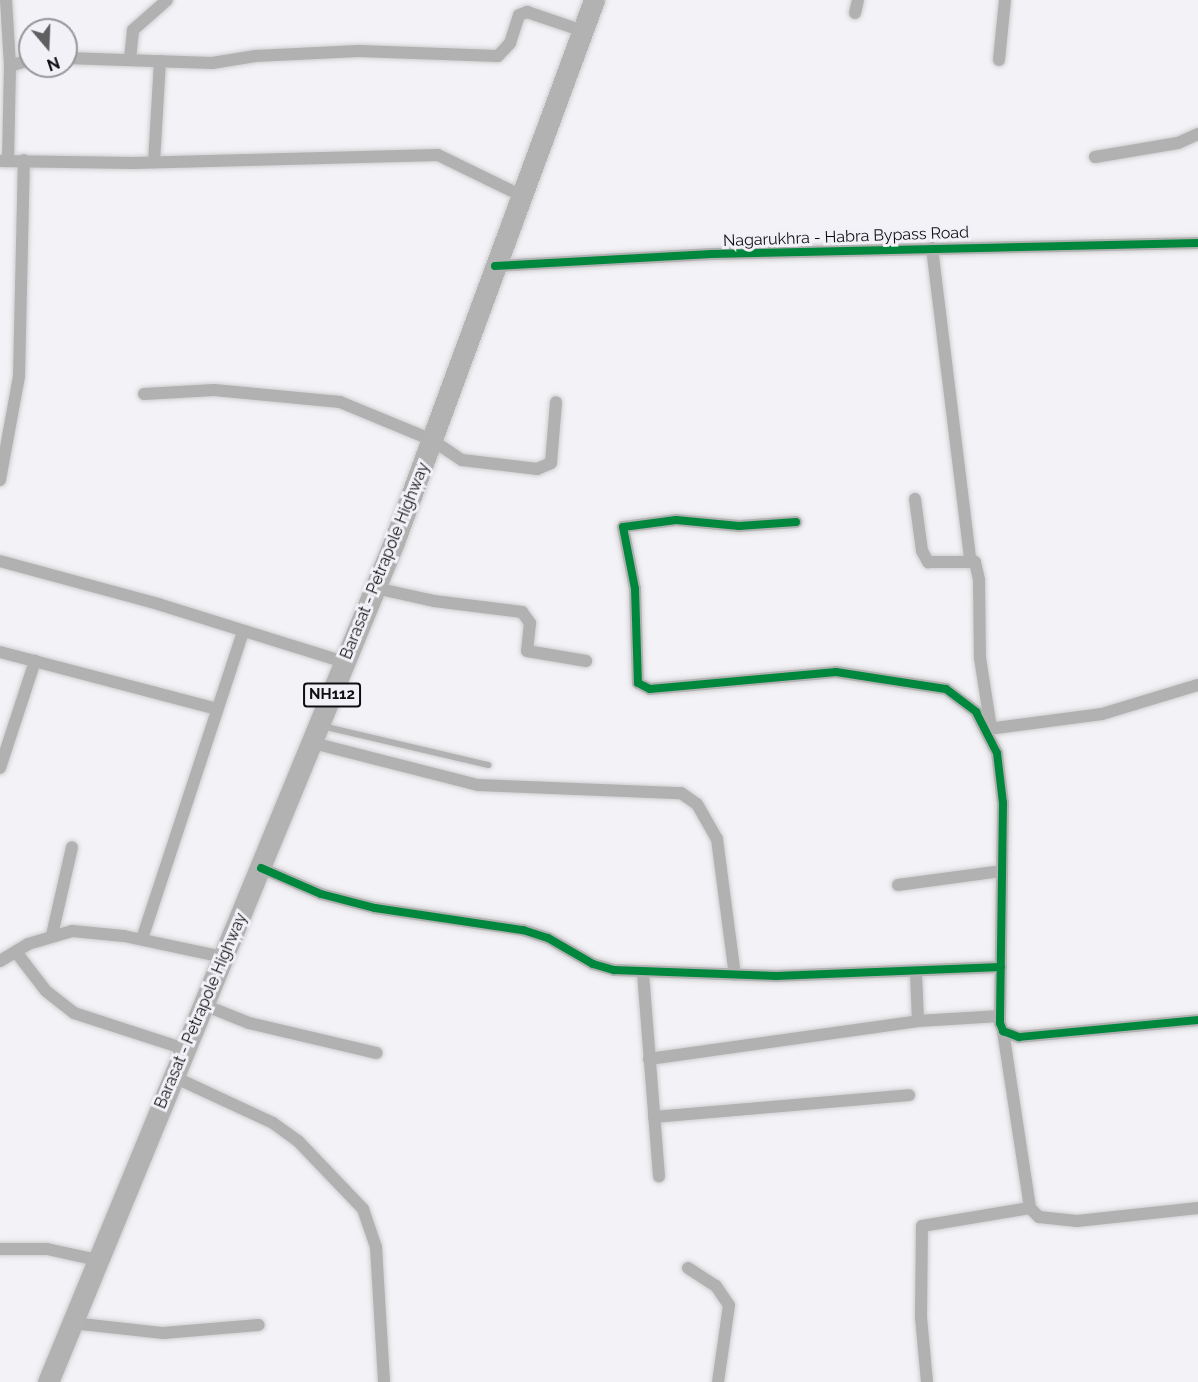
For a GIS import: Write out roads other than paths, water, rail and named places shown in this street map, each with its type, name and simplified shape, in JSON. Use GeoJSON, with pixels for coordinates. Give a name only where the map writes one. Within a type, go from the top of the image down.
{"type":"FeatureCollection","features":[{"type":"Feature","properties":{"kind":"highway","name":"Barasat - Petrapole Highway"},"geometry":{"type":"LineString","coordinates":[[48,1382],[317,734],[375,588],[594,0]]}},
{"type":"Feature","properties":{"kind":"street"},"geometry":{"type":"LineString","coordinates":[[6,0],[10,66],[4,161],[154,162],[438,155],[522,196]]}},
{"type":"Feature","properties":{"kind":"street"},"geometry":{"type":"LineString","coordinates":[[130,59],[133,30],[167,0]]}},
{"type":"Feature","properties":{"kind":"street"},"geometry":{"type":"LineString","coordinates":[[999,60],[1005,0]]}},
{"type":"Feature","properties":{"kind":"street"},"geometry":{"type":"LineString","coordinates":[[78,58],[212,63],[295,53],[359,51],[498,56],[510,43],[519,15],[527,12],[583,31]]}},
{"type":"Feature","properties":{"kind":"street"},"geometry":{"type":"LineString","coordinates":[[154,162],[160,61]]}},
{"type":"Feature","properties":{"kind":"street"},"geometry":{"type":"LineString","coordinates":[[10,66],[18,64]]}},
{"type":"Feature","properties":{"kind":"street"},"geometry":{"type":"LineString","coordinates":[[1095,157],[1178,143],[1198,134]]}},
{"type":"Feature","properties":{"kind":"street"},"geometry":{"type":"LineString","coordinates":[[0,480],[19,376],[24,160]]}},
{"type":"Feature","properties":{"kind":"street","name":"Nagarukhra - Habra Bypass Road"},"geometry":{"type":"LineString","coordinates":[[495,266],[560,260],[932,248],[1198,243]]}},
{"type":"Feature","properties":{"kind":"street"},"geometry":{"type":"LineString","coordinates":[[932,248],[970,559]]}},
{"type":"Feature","properties":{"kind":"street"},"geometry":{"type":"LineString","coordinates":[[144,394],[214,390],[313,398],[360,408],[432,440],[462,460],[545,467],[553,454],[556,402]]}},
{"type":"Feature","properties":{"kind":"street"},"geometry":{"type":"LineString","coordinates":[[915,499],[924,558],[933,563],[970,559],[975,562],[979,580],[980,658],[989,729],[997,753],[1003,803],[1000,1016],[1030,1208],[1039,1217],[1077,1221],[1198,1208]]}},
{"type":"Feature","properties":{"kind":"street"},"geometry":{"type":"LineString","coordinates":[[796,522],[739,526],[676,520],[623,527],[635,589],[638,683],[650,689],[836,672],[930,684],[946,689],[976,712],[989,729]]}},
{"type":"Feature","properties":{"kind":"street"},"geometry":{"type":"LineString","coordinates":[[0,561],[344,662]]}},
{"type":"Feature","properties":{"kind":"street"},"geometry":{"type":"LineString","coordinates":[[375,588],[434,602],[522,612],[530,623],[527,651],[586,661]]}},
{"type":"Feature","properties":{"kind":"street"},"geometry":{"type":"LineString","coordinates":[[142,939],[243,631]]}},
{"type":"Feature","properties":{"kind":"street"},"geometry":{"type":"LineString","coordinates":[[0,652],[217,709]]}},
{"type":"Feature","properties":{"kind":"street"},"geometry":{"type":"LineString","coordinates":[[0,768],[35,661]]}},
{"type":"Feature","properties":{"kind":"street"},"geometry":{"type":"LineString","coordinates":[[989,729],[1102,714],[1198,685]]}},
{"type":"Feature","properties":{"kind":"street"},"geometry":{"type":"LineString","coordinates":[[317,734],[478,785],[681,792],[697,804],[717,839],[735,975]]}},
{"type":"Feature","properties":{"kind":"street"},"geometry":{"type":"LineString","coordinates":[[52,935],[72,847]]}},
{"type":"Feature","properties":{"kind":"street"},"geometry":{"type":"LineString","coordinates":[[261,868],[321,894],[375,908],[523,930],[548,938],[593,964],[643,973],[735,975],[916,973],[1001,968]]}},
{"type":"Feature","properties":{"kind":"street"},"geometry":{"type":"LineString","coordinates":[[898,885],[1002,871]]}},
{"type":"Feature","properties":{"kind":"street"},"geometry":{"type":"LineString","coordinates":[[0,961],[52,935],[72,931],[142,939],[224,957]]}},
{"type":"Feature","properties":{"kind":"street"},"geometry":{"type":"LineString","coordinates":[[16,952],[46,992],[74,1013],[185,1049]]}},
{"type":"Feature","properties":{"kind":"street"},"geometry":{"type":"LineString","coordinates":[[643,973],[659,1176]]}},
{"type":"Feature","properties":{"kind":"street"},"geometry":{"type":"LineString","coordinates":[[916,973],[918,1021]]}},
{"type":"Feature","properties":{"kind":"street"},"geometry":{"type":"LineString","coordinates":[[204,1005],[249,1023],[377,1053]]}},
{"type":"Feature","properties":{"kind":"street"},"geometry":{"type":"LineString","coordinates":[[649,1059],[918,1021],[1000,1016]]}},
{"type":"Feature","properties":{"kind":"street"},"geometry":{"type":"LineString","coordinates":[[1003,1031],[1019,1037],[1198,1020]]}},
{"type":"Feature","properties":{"kind":"street"},"geometry":{"type":"LineString","coordinates":[[174,1077],[281,1129],[298,1141],[363,1209],[376,1246],[384,1382]]}},
{"type":"Feature","properties":{"kind":"street"},"geometry":{"type":"LineString","coordinates":[[654,1117],[909,1095]]}},
{"type":"Feature","properties":{"kind":"street"},"geometry":{"type":"LineString","coordinates":[[927,1382],[921,1317],[922,1226],[1030,1208]]}},
{"type":"Feature","properties":{"kind":"street"},"geometry":{"type":"LineString","coordinates":[[0,1249],[47,1250],[97,1260]]}},
{"type":"Feature","properties":{"kind":"street"},"geometry":{"type":"LineString","coordinates":[[688,1268],[716,1286],[729,1305],[718,1382]]}},
{"type":"Feature","properties":{"kind":"street"},"geometry":{"type":"LineString","coordinates":[[72,1323],[163,1333],[259,1325]]}},
{"type":"Feature","properties":{"kind":"lane"},"geometry":{"type":"LineString","coordinates":[[317,734],[488,765]]}}]}
